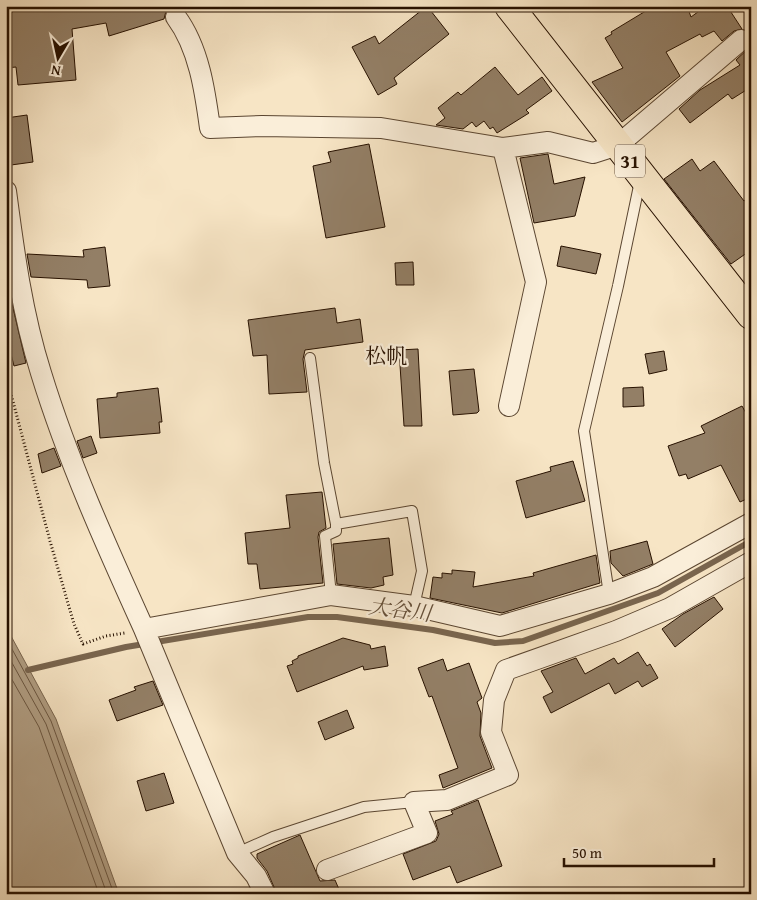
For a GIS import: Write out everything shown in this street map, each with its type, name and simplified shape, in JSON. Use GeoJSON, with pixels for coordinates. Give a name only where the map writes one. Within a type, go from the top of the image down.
{"type":"FeatureCollection","features":[{"type":"Feature","properties":{"kind":"main road","name":"31"},"geometry":{"type":"LineString","coordinates":[[509,6],[751,315]]}},
{"type":"Feature","properties":{"kind":"street"},"geometry":{"type":"LineString","coordinates":[[176,17],[186,31],[195,56],[205,93],[210,128],[262,126],[381,128],[503,148],[548,142],[593,153],[618,145],[741,40]]}},
{"type":"Feature","properties":{"kind":"street"},"geometry":{"type":"LineString","coordinates":[[503,148],[536,282],[509,406]]}},
{"type":"Feature","properties":{"kind":"street"},"geometry":{"type":"LineString","coordinates":[[6,191],[16,271],[40,372],[86,500],[144,628],[156,663],[177,707],[237,853],[256,876],[265,894]]}},
{"type":"Feature","properties":{"kind":"street"},"geometry":{"type":"LineString","coordinates":[[144,628],[331,594],[414,606],[500,626],[609,594],[653,577],[751,523]]}},
{"type":"Feature","properties":{"kind":"street"},"geometry":{"type":"LineString","coordinates":[[327,870],[427,834],[414,802],[447,800],[508,775],[491,732],[494,700],[506,670],[616,631],[670,608],[751,562]]}},
{"type":"Feature","properties":{"kind":"lane"},"geometry":{"type":"LineString","coordinates":[[609,594],[584,431],[618,286],[641,174]]}},
{"type":"Feature","properties":{"kind":"lane"},"geometry":{"type":"LineString","coordinates":[[310,358],[324,463],[336,524],[336,531],[325,536],[331,594]]}},
{"type":"Feature","properties":{"kind":"lane"},"geometry":{"type":"LineString","coordinates":[[336,524],[412,511],[422,572],[414,606]]}},
{"type":"Feature","properties":{"kind":"lane"},"geometry":{"type":"LineString","coordinates":[[237,853],[273,837],[364,807],[414,802]]}},
{"type":"Feature","properties":{"kind":"path"},"geometry":{"type":"LineString","coordinates":[[6,375],[74,624],[83,644],[106,636],[144,628]]}},
{"type":"Feature","properties":{"kind":"water"},"geometry":{"type":"Polygon","coordinates":[[[6,617],[11,636],[56,719],[119,894],[6,894],[6,617]]]}},
{"type":"Feature","properties":{"kind":"building"},"geometry":{"type":"Polygon","coordinates":[[[6,6],[172,6],[166,11],[164,19],[109,36],[106,23],[72,29],[76,80],[18,85],[16,67],[6,68],[6,6]]]}},
{"type":"Feature","properties":{"kind":"building"},"geometry":{"type":"Polygon","coordinates":[[[427,6],[449,34],[394,78],[397,84],[378,95],[352,47],[375,36],[379,44],[427,6]]]}},
{"type":"Feature","properties":{"kind":"building"},"geometry":{"type":"Polygon","coordinates":[[[654,6],[687,6],[691,17],[706,6],[727,6],[742,29],[734,31],[722,41],[714,31],[702,37],[700,34],[666,52],[680,76],[622,122],[592,82],[623,68],[605,38],[612,34],[611,32],[654,6]]]}},
{"type":"Feature","properties":{"kind":"building"},"geometry":{"type":"Polygon","coordinates":[[[751,46],[751,87],[732,99],[728,94],[690,123],[679,109],[700,90],[740,65],[736,60],[751,46]]]}},
{"type":"Feature","properties":{"kind":"building"},"geometry":{"type":"Polygon","coordinates":[[[495,67],[518,95],[542,77],[552,91],[526,110],[529,113],[497,133],[493,127],[490,129],[484,121],[476,127],[472,122],[463,129],[436,125],[445,118],[438,108],[458,92],[461,95],[495,67]]]}},
{"type":"Feature","properties":{"kind":"building"},"geometry":{"type":"Polygon","coordinates":[[[27,115],[33,162],[11,165],[6,118],[27,115]]]}},
{"type":"Feature","properties":{"kind":"building"},"geometry":{"type":"Polygon","coordinates":[[[369,144],[385,227],[326,238],[313,166],[331,162],[328,152],[369,144]]]}},
{"type":"Feature","properties":{"kind":"building"},"geometry":{"type":"Polygon","coordinates":[[[548,154],[554,184],[585,177],[575,216],[534,223],[520,158],[548,154]]]}},
{"type":"Feature","properties":{"kind":"building"},"geometry":{"type":"Polygon","coordinates":[[[692,159],[700,171],[714,161],[744,201],[751,196],[751,250],[731,264],[664,179],[692,159]]]}},
{"type":"Feature","properties":{"kind":"building"},"geometry":{"type":"Polygon","coordinates":[[[561,246],[601,254],[596,274],[557,266],[561,246]]]}},
{"type":"Feature","properties":{"kind":"building"},"geometry":{"type":"Polygon","coordinates":[[[105,247],[110,286],[88,288],[87,280],[31,277],[27,254],[84,257],[83,250],[105,247]]]}},
{"type":"Feature","properties":{"kind":"building"},"geometry":{"type":"Polygon","coordinates":[[[413,262],[414,285],[396,285],[395,263],[413,262]]]}},
{"type":"Feature","properties":{"kind":"building"},"geometry":{"type":"Polygon","coordinates":[[[9,291],[26,363],[14,366],[6,334],[6,292],[9,291]]]}},
{"type":"Feature","properties":{"kind":"building"},"geometry":{"type":"Polygon","coordinates":[[[335,308],[337,323],[360,319],[363,342],[305,350],[303,359],[307,392],[269,394],[267,355],[253,356],[248,320],[335,308]]]}},
{"type":"Feature","properties":{"kind":"building"},"geometry":{"type":"Polygon","coordinates":[[[418,349],[422,426],[404,426],[399,350],[418,349]]]}},
{"type":"Feature","properties":{"kind":"building"},"geometry":{"type":"Polygon","coordinates":[[[664,351],[667,370],[649,374],[645,354],[664,351]]]}},
{"type":"Feature","properties":{"kind":"building"},"geometry":{"type":"Polygon","coordinates":[[[474,369],[479,411],[477,413],[453,415],[449,371],[474,369]]]}},
{"type":"Feature","properties":{"kind":"building"},"geometry":{"type":"Polygon","coordinates":[[[643,387],[644,406],[623,407],[623,388],[643,387]]]}},
{"type":"Feature","properties":{"kind":"building"},"geometry":{"type":"Polygon","coordinates":[[[158,388],[162,422],[159,422],[160,433],[100,438],[97,399],[117,397],[117,393],[158,388]]]}},
{"type":"Feature","properties":{"kind":"building"},"geometry":{"type":"Polygon","coordinates":[[[742,406],[751,422],[751,497],[740,502],[721,465],[688,479],[686,474],[679,476],[668,446],[705,433],[701,426],[742,406]]]}},
{"type":"Feature","properties":{"kind":"building"},"geometry":{"type":"Polygon","coordinates":[[[91,436],[97,453],[83,458],[77,441],[91,436]]]}},
{"type":"Feature","properties":{"kind":"building"},"geometry":{"type":"Polygon","coordinates":[[[54,448],[61,466],[42,473],[38,454],[54,448]]]}},
{"type":"Feature","properties":{"kind":"building"},"geometry":{"type":"Polygon","coordinates":[[[573,461],[585,501],[526,518],[516,481],[551,471],[550,467],[573,461]]]}},
{"type":"Feature","properties":{"kind":"building"},"geometry":{"type":"Polygon","coordinates":[[[322,492],[326,528],[319,532],[318,537],[323,583],[260,589],[257,564],[248,564],[245,533],[290,528],[286,495],[322,492]]]}},
{"type":"Feature","properties":{"kind":"building"},"geometry":{"type":"Polygon","coordinates":[[[389,538],[393,575],[383,577],[384,585],[371,588],[337,584],[333,544],[389,538]]]}},
{"type":"Feature","properties":{"kind":"building"},"geometry":{"type":"Polygon","coordinates":[[[647,541],[653,564],[623,576],[611,563],[610,551],[647,541]]]}},
{"type":"Feature","properties":{"kind":"building"},"geometry":{"type":"Polygon","coordinates":[[[596,555],[600,583],[502,613],[430,598],[433,577],[442,578],[442,573],[452,574],[452,570],[475,572],[473,587],[534,576],[533,573],[596,555]]]}},
{"type":"Feature","properties":{"kind":"building"},"geometry":{"type":"Polygon","coordinates":[[[714,597],[723,609],[675,647],[662,629],[683,614],[714,597]]]}},
{"type":"Feature","properties":{"kind":"building"},"geometry":{"type":"Polygon","coordinates":[[[343,638],[370,645],[371,649],[385,646],[388,666],[364,670],[363,666],[297,692],[287,666],[293,664],[292,661],[298,658],[298,656],[343,638]]]}},
{"type":"Feature","properties":{"kind":"building"},"geometry":{"type":"Polygon","coordinates":[[[638,652],[647,666],[650,664],[658,678],[642,687],[638,681],[615,694],[609,683],[551,713],[543,697],[553,692],[541,671],[576,658],[585,674],[614,658],[618,664],[638,652]]]}},
{"type":"Feature","properties":{"kind":"building"},"geometry":{"type":"Polygon","coordinates":[[[443,659],[447,671],[469,663],[482,698],[477,702],[481,713],[480,736],[492,768],[443,788],[439,775],[458,768],[432,696],[429,697],[418,668],[443,659]]]}},
{"type":"Feature","properties":{"kind":"building"},"geometry":{"type":"Polygon","coordinates":[[[153,681],[163,705],[117,721],[109,700],[136,690],[134,687],[153,681]]]}},
{"type":"Feature","properties":{"kind":"building"},"geometry":{"type":"Polygon","coordinates":[[[347,710],[354,728],[325,740],[318,722],[347,710]]]}},
{"type":"Feature","properties":{"kind":"building"},"geometry":{"type":"Polygon","coordinates":[[[164,773],[174,803],[146,811],[137,781],[164,773]]]}},
{"type":"Feature","properties":{"kind":"building"},"geometry":{"type":"Polygon","coordinates":[[[478,800],[502,866],[457,883],[450,866],[413,880],[403,854],[436,841],[439,834],[435,821],[453,814],[451,811],[478,800]]]}},
{"type":"Feature","properties":{"kind":"building"},"geometry":{"type":"Polygon","coordinates":[[[300,835],[320,881],[335,880],[341,894],[277,894],[267,871],[257,858],[257,854],[300,835]]]}},
{"type":"Feature","properties":{"kind":"waterway","name":"大谷川"},"geometry":{"type":"LineString","coordinates":[[28,670],[126,647],[308,617],[337,617],[433,630],[495,643],[523,641],[658,593],[751,541]]}},
{"type":"Feature","properties":{"kind":"district","name":"松帆"},"geometry":{"type":"Point","coordinates":[386,356]}}]}
